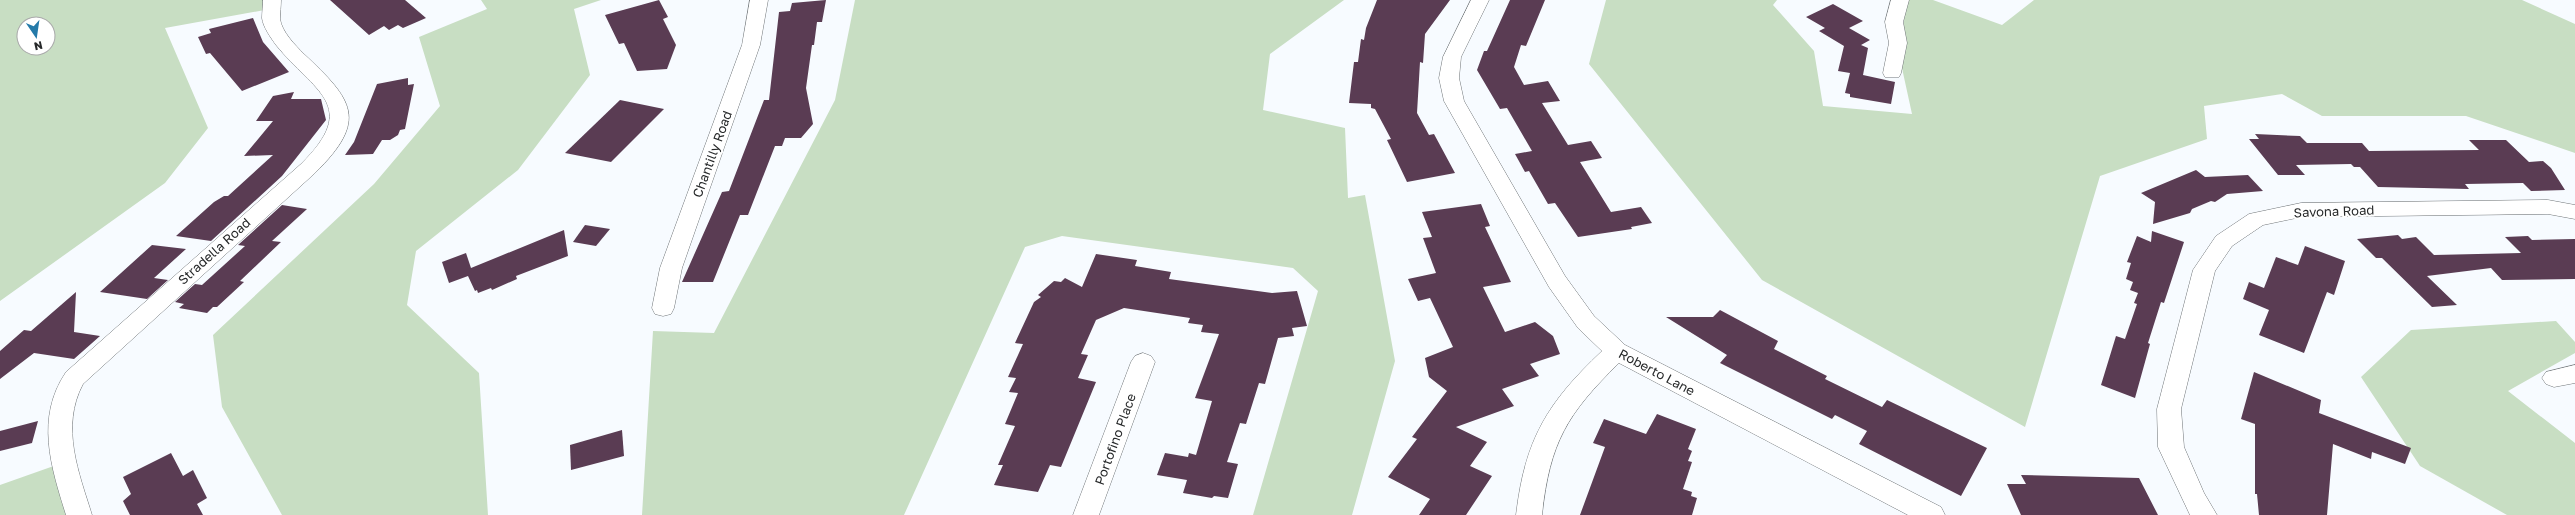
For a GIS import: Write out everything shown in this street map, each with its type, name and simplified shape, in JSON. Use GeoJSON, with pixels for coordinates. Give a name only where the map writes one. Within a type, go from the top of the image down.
{"type":"FeatureCollection","features":[{"type":"Feature","properties":{"kind":"street","name":"Stradella Road"},"geometry":{"type":"LineString","coordinates":[[78,515],[60,444],[60,415],[72,382],[228,238],[316,161],[339,128],[342,112],[336,97],[279,38],[271,24],[270,9],[272,0]]}},
{"type":"Feature","properties":{"kind":"street","name":"Chantilly Road"},"geometry":{"type":"LineString","coordinates":[[662,308],[672,268],[751,45],[759,0]]}},
{"type":"Feature","properties":{"kind":"street","name":"Roberto Lane"},"geometry":{"type":"LineString","coordinates":[[1480,0],[1452,57],[1449,78],[1454,101],[1557,281],[1586,322],[1617,351],[1932,515]]}},
{"type":"Feature","properties":{"kind":"street"},"geometry":{"type":"LineString","coordinates":[[1892,73],[1898,43],[1894,22],[1900,0]]}},
{"type":"Feature","properties":{"kind":"street","name":"Savona Road"},"geometry":{"type":"LineString","coordinates":[[2204,515],[2192,498],[2171,447],[2169,409],[2204,270],[2224,242],[2257,219],[2300,210],[2548,207],[2575,212]]}},
{"type":"Feature","properties":{"kind":"street"},"geometry":{"type":"LineString","coordinates":[[1529,515],[1536,467],[1556,418],[1588,378],[1617,351]]}},
{"type":"Feature","properties":{"kind":"street","name":"Portofino Place"},"geometry":{"type":"LineString","coordinates":[[1086,515],[1143,362]]}},
{"type":"Feature","properties":{"kind":"green space"},"geometry":{"type":"Polygon","coordinates":[[[0,0],[272,0],[270,9],[165,28],[208,128],[165,183],[0,301],[0,0]]]}},
{"type":"Feature","properties":{"kind":"green space"},"geometry":{"type":"Polygon","coordinates":[[[481,0],[601,0],[574,9],[590,75],[518,170],[416,251],[407,305],[479,373],[488,515],[282,515],[222,407],[213,335],[374,184],[440,106],[419,37],[487,9],[481,0]]]}},
{"type":"Feature","properties":{"kind":"green space"},"geometry":{"type":"Polygon","coordinates":[[[855,0],[1344,0],[1270,54],[1263,110],[1345,128],[1348,198],[1365,195],[1395,361],[1352,515],[1253,515],[1318,291],[1293,268],[1062,236],[1025,247],[904,515],[642,515],[653,331],[714,333],[835,100],[855,0]]]}},
{"type":"Feature","properties":{"kind":"green space"},"geometry":{"type":"Polygon","coordinates":[[[1606,0],[1777,0],[1773,5],[1814,51],[1823,106],[1912,114],[1900,59],[1906,0],[1933,0],[2002,25],[2034,0],[2522,0],[2575,24],[2575,153],[2466,116],[2322,116],[2282,94],[2204,106],[2207,139],[2100,176],[2025,427],[1762,280],[1589,64],[1606,0]]]}},
{"type":"Feature","properties":{"kind":"green space"},"geometry":{"type":"Polygon","coordinates":[[[2556,321],[2575,342],[2575,353],[2508,391],[2575,443],[2575,515],[2507,515],[2420,466],[2361,377],[2411,330],[2556,321]]]}},
{"type":"Feature","properties":{"kind":"green space"},"geometry":{"type":"Polygon","coordinates":[[[65,462],[79,515],[0,515],[0,485],[65,462]]]}},
{"type":"Feature","properties":{"kind":"building"},"geometry":{"type":"Polygon","coordinates":[[[330,0],[405,0],[426,18],[403,28],[398,25],[389,30],[384,26],[369,35],[330,0]]]}},
{"type":"Feature","properties":{"kind":"building"},"geometry":{"type":"Polygon","coordinates":[[[659,0],[668,17],[663,19],[676,45],[667,69],[637,71],[624,43],[619,44],[605,15],[659,0]]]}},
{"type":"Feature","properties":{"kind":"building"},"geometry":{"type":"Polygon","coordinates":[[[826,0],[822,22],[817,22],[806,88],[813,124],[801,138],[785,138],[782,146],[775,146],[748,215],[740,215],[713,282],[682,282],[722,192],[729,191],[764,100],[769,100],[779,12],[790,11],[792,3],[826,0]]]}},
{"type":"Feature","properties":{"kind":"building"},"geometry":{"type":"Polygon","coordinates":[[[1377,0],[1450,0],[1425,34],[1423,63],[1420,62],[1417,113],[1429,135],[1434,134],[1455,173],[1407,182],[1387,140],[1391,139],[1375,109],[1371,108],[1371,104],[1349,103],[1354,62],[1358,62],[1361,39],[1364,40],[1366,28],[1377,0]]]}},
{"type":"Feature","properties":{"kind":"building"},"geometry":{"type":"Polygon","coordinates":[[[1510,0],[1545,0],[1526,46],[1521,45],[1514,67],[1524,85],[1548,81],[1560,101],[1542,103],[1568,145],[1591,141],[1602,158],[1580,162],[1611,212],[1641,207],[1652,223],[1631,227],[1632,229],[1578,237],[1555,203],[1548,204],[1529,171],[1525,172],[1515,154],[1532,151],[1507,108],[1500,109],[1477,70],[1484,51],[1487,51],[1510,0]]]}},
{"type":"Feature","properties":{"kind":"building"},"geometry":{"type":"Polygon","coordinates":[[[1833,4],[1863,21],[1849,28],[1870,40],[1861,45],[1868,48],[1863,75],[1895,82],[1891,104],[1850,97],[1850,94],[1845,93],[1850,73],[1838,71],[1844,46],[1819,31],[1825,28],[1806,17],[1833,4]]]}},
{"type":"Feature","properties":{"kind":"building"},"geometry":{"type":"Polygon","coordinates":[[[253,18],[263,42],[289,72],[242,91],[210,53],[206,54],[198,37],[211,33],[209,29],[253,18]]]}},
{"type":"Feature","properties":{"kind":"building"},"geometry":{"type":"Polygon","coordinates":[[[408,78],[408,85],[414,84],[405,129],[400,130],[398,135],[390,140],[382,140],[373,154],[345,155],[354,142],[377,84],[408,78]]]}},
{"type":"Feature","properties":{"kind":"building"},"geometry":{"type":"Polygon","coordinates":[[[294,92],[291,99],[321,99],[326,120],[282,176],[211,241],[176,236],[214,202],[224,196],[228,196],[273,155],[244,156],[273,121],[256,121],[273,96],[294,92]]]}},
{"type":"Feature","properties":{"kind":"building"},"geometry":{"type":"Polygon","coordinates":[[[620,100],[664,109],[611,162],[565,153],[620,100]]]}},
{"type":"Feature","properties":{"kind":"building"},"geometry":{"type":"Polygon","coordinates":[[[2255,134],[2300,136],[2307,143],[2362,143],[2369,151],[2479,150],[2469,140],[2506,140],[2529,162],[2543,161],[2551,168],[2565,190],[2531,191],[2523,183],[2465,184],[2469,189],[2378,187],[2360,167],[2354,167],[2351,164],[2296,165],[2305,175],[2278,175],[2249,139],[2259,139],[2255,134]]]}},
{"type":"Feature","properties":{"kind":"building"},"geometry":{"type":"Polygon","coordinates":[[[2196,170],[2205,177],[2248,175],[2263,191],[2227,194],[2215,202],[2211,201],[2192,209],[2190,213],[2153,224],[2155,202],[2141,193],[2196,170]]]}},
{"type":"Feature","properties":{"kind":"building"},"geometry":{"type":"Polygon","coordinates":[[[1481,204],[1490,226],[1485,227],[1511,282],[1483,287],[1505,332],[1535,322],[1553,336],[1560,354],[1530,364],[1539,376],[1502,389],[1514,406],[1456,427],[1487,442],[1470,466],[1492,476],[1466,515],[1419,515],[1430,499],[1388,477],[1417,439],[1412,437],[1447,391],[1429,377],[1425,358],[1453,347],[1430,298],[1418,301],[1408,279],[1436,273],[1423,238],[1432,237],[1422,212],[1481,204]]]}},
{"type":"Feature","properties":{"kind":"building"},"geometry":{"type":"Polygon","coordinates":[[[282,205],[307,209],[272,241],[281,242],[240,281],[244,282],[217,307],[213,307],[207,313],[179,308],[184,304],[175,302],[195,284],[202,285],[245,246],[238,245],[282,205]]]}},
{"type":"Feature","properties":{"kind":"building"},"geometry":{"type":"Polygon","coordinates":[[[585,225],[610,229],[596,246],[573,242],[585,225]]]}},
{"type":"Feature","properties":{"kind":"building"},"geometry":{"type":"Polygon","coordinates":[[[564,230],[568,256],[516,276],[517,279],[492,290],[491,288],[478,293],[477,290],[475,291],[468,276],[449,283],[442,262],[466,253],[471,268],[564,230]]]}},
{"type":"Feature","properties":{"kind":"building"},"geometry":{"type":"Polygon","coordinates":[[[2152,231],[2184,242],[2164,303],[2161,302],[2148,343],[2150,344],[2135,398],[2101,385],[2116,336],[2125,339],[2137,304],[2134,303],[2138,293],[2130,290],[2133,282],[2126,279],[2131,263],[2127,262],[2137,236],[2151,242],[2152,231]]]}},
{"type":"Feature","properties":{"kind":"building"},"geometry":{"type":"Polygon","coordinates":[[[2398,235],[2402,239],[2416,237],[2434,255],[2521,253],[2505,237],[2528,236],[2532,240],[2575,239],[2575,279],[2502,280],[2491,268],[2427,276],[2457,305],[2432,307],[2382,258],[2376,258],[2357,239],[2398,235]]]}},
{"type":"Feature","properties":{"kind":"building"},"geometry":{"type":"Polygon","coordinates":[[[152,245],[186,249],[154,278],[168,280],[147,299],[100,292],[152,245]]]}},
{"type":"Feature","properties":{"kind":"building"},"geometry":{"type":"Polygon","coordinates":[[[2305,246],[2345,261],[2334,295],[2327,292],[2304,353],[2259,335],[2269,310],[2243,299],[2249,282],[2264,288],[2276,257],[2298,265],[2305,246]]]}},
{"type":"Feature","properties":{"kind":"building"},"geometry":{"type":"Polygon","coordinates":[[[1096,254],[1137,260],[1135,266],[1171,272],[1169,279],[1272,293],[1297,291],[1307,326],[1292,328],[1294,336],[1278,338],[1265,384],[1259,383],[1246,424],[1240,423],[1227,462],[1238,464],[1228,498],[1214,496],[1212,498],[1183,493],[1187,480],[1157,475],[1165,453],[1188,457],[1189,453],[1196,455],[1212,401],[1195,398],[1219,334],[1201,332],[1203,325],[1188,323],[1190,318],[1124,308],[1096,320],[1081,354],[1088,355],[1078,378],[1096,382],[1061,467],[1050,465],[1038,492],[994,485],[1003,465],[998,465],[1015,426],[1005,424],[1018,393],[1009,392],[1016,378],[1008,377],[1023,344],[1015,343],[1034,302],[1041,297],[1038,295],[1054,281],[1061,282],[1065,278],[1082,287],[1096,254]]]}},
{"type":"Feature","properties":{"kind":"building"},"geometry":{"type":"Polygon","coordinates":[[[76,292],[74,332],[100,336],[74,359],[34,353],[0,379],[0,351],[24,330],[31,331],[76,292]]]}},
{"type":"Feature","properties":{"kind":"building"},"geometry":{"type":"Polygon","coordinates":[[[1720,310],[1778,341],[1774,349],[1827,376],[1825,379],[1882,407],[1887,400],[1987,448],[1961,496],[1859,444],[1867,431],[1835,415],[1832,419],[1720,363],[1727,355],[1666,317],[1713,317],[1720,310]]]}},
{"type":"Feature","properties":{"kind":"building"},"geometry":{"type":"Polygon","coordinates":[[[2254,372],[2321,400],[2319,413],[2411,448],[2405,464],[2372,452],[2371,459],[2333,444],[2327,515],[2259,515],[2257,494],[2255,494],[2255,424],[2241,419],[2254,372]]]}},
{"type":"Feature","properties":{"kind":"building"},"geometry":{"type":"Polygon","coordinates":[[[1657,414],[1696,429],[1688,449],[1692,451],[1688,461],[1692,462],[1683,489],[1692,492],[1691,496],[1697,498],[1692,515],[1580,515],[1605,447],[1593,443],[1604,419],[1646,434],[1657,414]]]}},
{"type":"Feature","properties":{"kind":"building"},"geometry":{"type":"Polygon","coordinates":[[[38,421],[32,443],[0,451],[0,431],[38,421]]]}},
{"type":"Feature","properties":{"kind":"building"},"geometry":{"type":"Polygon","coordinates":[[[622,430],[624,456],[571,470],[570,445],[622,430]]]}},
{"type":"Feature","properties":{"kind":"building"},"geometry":{"type":"Polygon","coordinates":[[[171,453],[183,476],[193,470],[207,498],[197,504],[203,515],[130,515],[123,501],[131,494],[123,477],[171,453]]]}},
{"type":"Feature","properties":{"kind":"building"},"geometry":{"type":"Polygon","coordinates":[[[2021,475],[2139,478],[2158,515],[2021,515],[2007,484],[2026,484],[2021,475]]]}}]}
